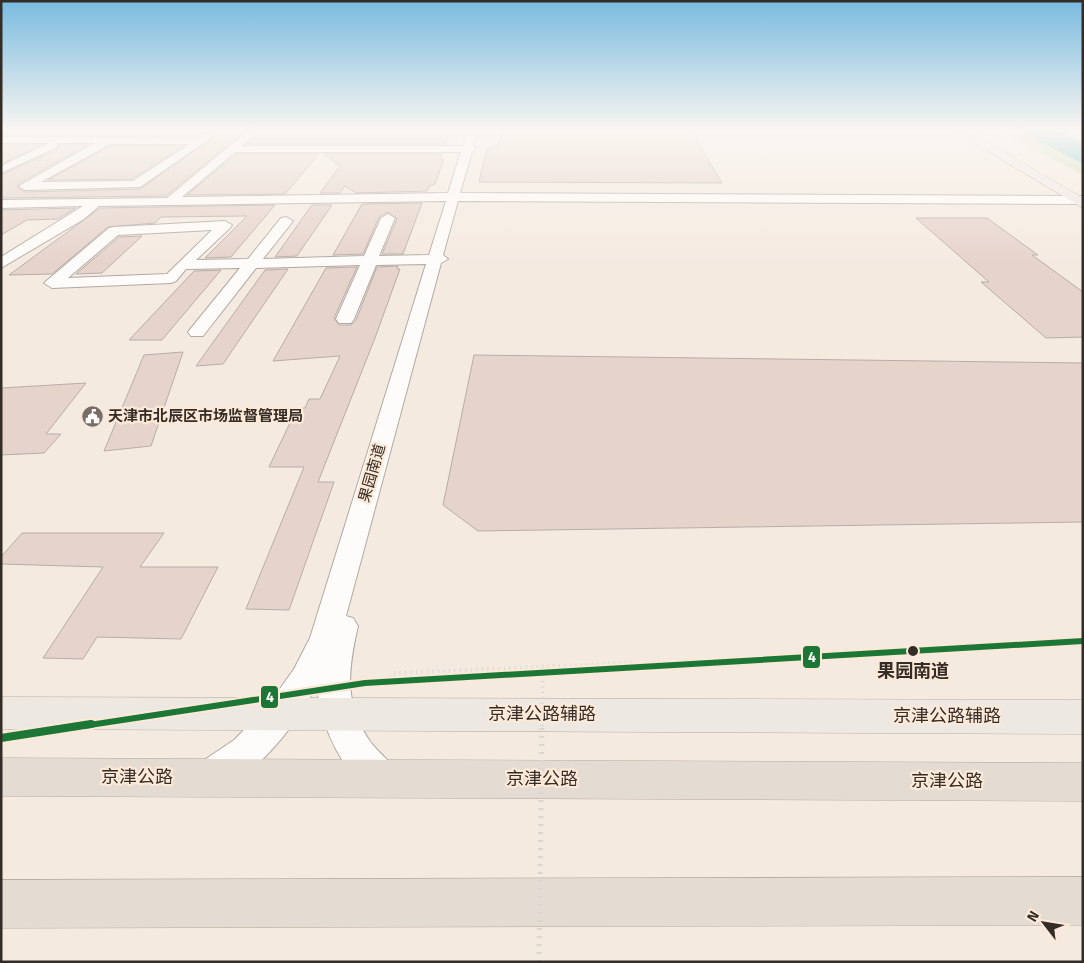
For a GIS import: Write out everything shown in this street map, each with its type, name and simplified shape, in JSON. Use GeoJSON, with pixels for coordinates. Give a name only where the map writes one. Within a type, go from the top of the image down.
{"type":"FeatureCollection","features":[{"type":"Feature","properties":{"kind":"highway","name":"京津公路"},"geometry":{"type":"LineString","coordinates":[[1,777],[1083,782]]}},
{"type":"Feature","properties":{"kind":"highway"},"geometry":{"type":"LineString","coordinates":[[1,904],[1083,902]]}},
{"type":"Feature","properties":{"kind":"main road"},"geometry":{"type":"LineString","coordinates":[[1038,175],[1081,199]]}},
{"type":"Feature","properties":{"kind":"main road"},"geometry":{"type":"LineString","coordinates":[[1045,175],[1081,199]]}},
{"type":"Feature","properties":{"kind":"main road","name":"京津公路辅路"},"geometry":{"type":"LineString","coordinates":[[1,713],[1083,717]]}},
{"type":"Feature","properties":{"kind":"street"},"geometry":{"type":"LineString","coordinates":[[45,175],[25,186],[136,185],[151,175]]}},
{"type":"Feature","properties":{"kind":"street"},"geometry":{"type":"LineString","coordinates":[[170,202],[202,175]]}},
{"type":"Feature","properties":{"kind":"street","name":"果园南道"},"geometry":{"type":"LineString","coordinates":[[383,779],[368,767],[354,750],[339,713],[333,682],[334,664],[358,564],[462,175]]}},
{"type":"Feature","properties":{"kind":"street"},"geometry":{"type":"LineString","coordinates":[[1,205],[455,198],[1081,199]]}},
{"type":"Feature","properties":{"kind":"street"},"geometry":{"type":"LineString","coordinates":[[1,264],[79,216],[96,203]]}},
{"type":"Feature","properties":{"kind":"street"},"geometry":{"type":"LineString","coordinates":[[345,319],[388,218]]}},
{"type":"Feature","properties":{"kind":"street"},"geometry":{"type":"LineString","coordinates":[[198,332],[286,222]]}},
{"type":"Feature","properties":{"kind":"street"},"geometry":{"type":"LineString","coordinates":[[182,265],[225,225],[114,231],[52,283],[171,278],[182,265],[438,259]]}},
{"type":"Feature","properties":{"kind":"street","name":"果园南道"},"geometry":{"type":"LineString","coordinates":[[208,778],[241,756],[262,738],[312,667],[325,638],[438,259]]}},
{"type":"Feature","properties":{"kind":"path"},"geometry":{"type":"LineString","coordinates":[[394,672],[634,663]]}},
{"type":"Feature","properties":{"kind":"path"},"geometry":{"type":"LineString","coordinates":[[538,962],[543,667]]}},
{"type":"Feature","properties":{"kind":"building"},"geometry":{"type":"Polygon","coordinates":[[[1,175],[34,175],[18,184],[18,188],[25,192],[140,189],[160,175],[192,175],[166,196],[1,198],[1,175]]]}},
{"type":"Feature","properties":{"kind":"building"},"geometry":{"type":"Polygon","coordinates":[[[57,175],[138,175],[132,179],[48,180],[57,175]]]}},
{"type":"Feature","properties":{"kind":"building"},"geometry":{"type":"Polygon","coordinates":[[[211,175],[301,175],[285,194],[187,195],[211,175]]]}},
{"type":"Feature","properties":{"kind":"building"},"geometry":{"type":"Polygon","coordinates":[[[333,175],[438,175],[435,184],[429,186],[427,191],[356,193],[345,186],[340,193],[320,193],[333,175]]]}},
{"type":"Feature","properties":{"kind":"building"},"geometry":{"type":"Polygon","coordinates":[[[481,175],[717,175],[722,183],[479,182],[481,175]]]}},
{"type":"Feature","properties":{"kind":"building"},"geometry":{"type":"Polygon","coordinates":[[[422,203],[403,254],[382,254],[397,219],[387,212],[379,217],[363,254],[333,255],[362,204],[422,203]]]}},
{"type":"Feature","properties":{"kind":"building"},"geometry":{"type":"Polygon","coordinates":[[[275,205],[231,257],[205,258],[247,216],[161,217],[155,223],[108,227],[52,274],[9,275],[100,208],[275,205]]]}},
{"type":"Feature","properties":{"kind":"building"},"geometry":{"type":"Polygon","coordinates":[[[312,205],[332,205],[297,256],[275,257],[312,205]]]}},
{"type":"Feature","properties":{"kind":"building"},"geometry":{"type":"Polygon","coordinates":[[[76,208],[58,219],[27,220],[1,235],[1,210],[76,208]]]}},
{"type":"Feature","properties":{"kind":"building"},"geometry":{"type":"Polygon","coordinates":[[[916,218],[987,218],[1038,255],[1032,255],[1083,292],[1083,337],[1046,338],[981,282],[989,282],[916,218]]]}},
{"type":"Feature","properties":{"kind":"building"},"geometry":{"type":"Polygon","coordinates":[[[142,236],[102,273],[76,274],[119,237],[142,236]]]}},
{"type":"Feature","properties":{"kind":"building"},"geometry":{"type":"Polygon","coordinates":[[[398,266],[397,269],[400,269],[375,338],[318,482],[334,482],[289,610],[246,609],[304,467],[269,467],[297,408],[305,408],[309,399],[320,399],[340,356],[273,361],[326,268],[357,267],[334,318],[339,325],[351,325],[356,320],[377,267],[398,266]]]}},
{"type":"Feature","properties":{"kind":"building"},"geometry":{"type":"Polygon","coordinates":[[[288,269],[223,364],[196,366],[265,270],[288,269]]]}},
{"type":"Feature","properties":{"kind":"building"},"geometry":{"type":"Polygon","coordinates":[[[221,270],[162,340],[129,340],[194,271],[221,270]]]}},
{"type":"Feature","properties":{"kind":"building"},"geometry":{"type":"Polygon","coordinates":[[[183,352],[151,446],[104,451],[144,355],[183,352]]]}},
{"type":"Feature","properties":{"kind":"building"},"geometry":{"type":"Polygon","coordinates":[[[474,355],[1083,363],[1083,522],[478,531],[443,505],[474,355]]]}},
{"type":"Feature","properties":{"kind":"building"},"geometry":{"type":"Polygon","coordinates":[[[86,383],[46,434],[61,434],[44,453],[1,455],[1,388],[86,383]]]}},
{"type":"Feature","properties":{"kind":"building"},"geometry":{"type":"Polygon","coordinates":[[[22,533],[164,533],[140,567],[218,567],[181,639],[97,637],[83,659],[43,658],[103,567],[1,564],[1,557],[22,533]]]}},
{"type":"Feature","properties":{"kind":"transit line","name":"4"},"geometry":{"type":"LineString","coordinates":[[1,738],[365,683],[1083,641]]}},
{"type":"Feature","properties":{"kind":"place","name":"天津市北辰区市场监督管理局"},"geometry":{"type":"Point","coordinates":[92,416]}},
{"type":"Feature","properties":{"kind":"place","name":"果园南道"},"geometry":{"type":"Point","coordinates":[913,651]}}]}
